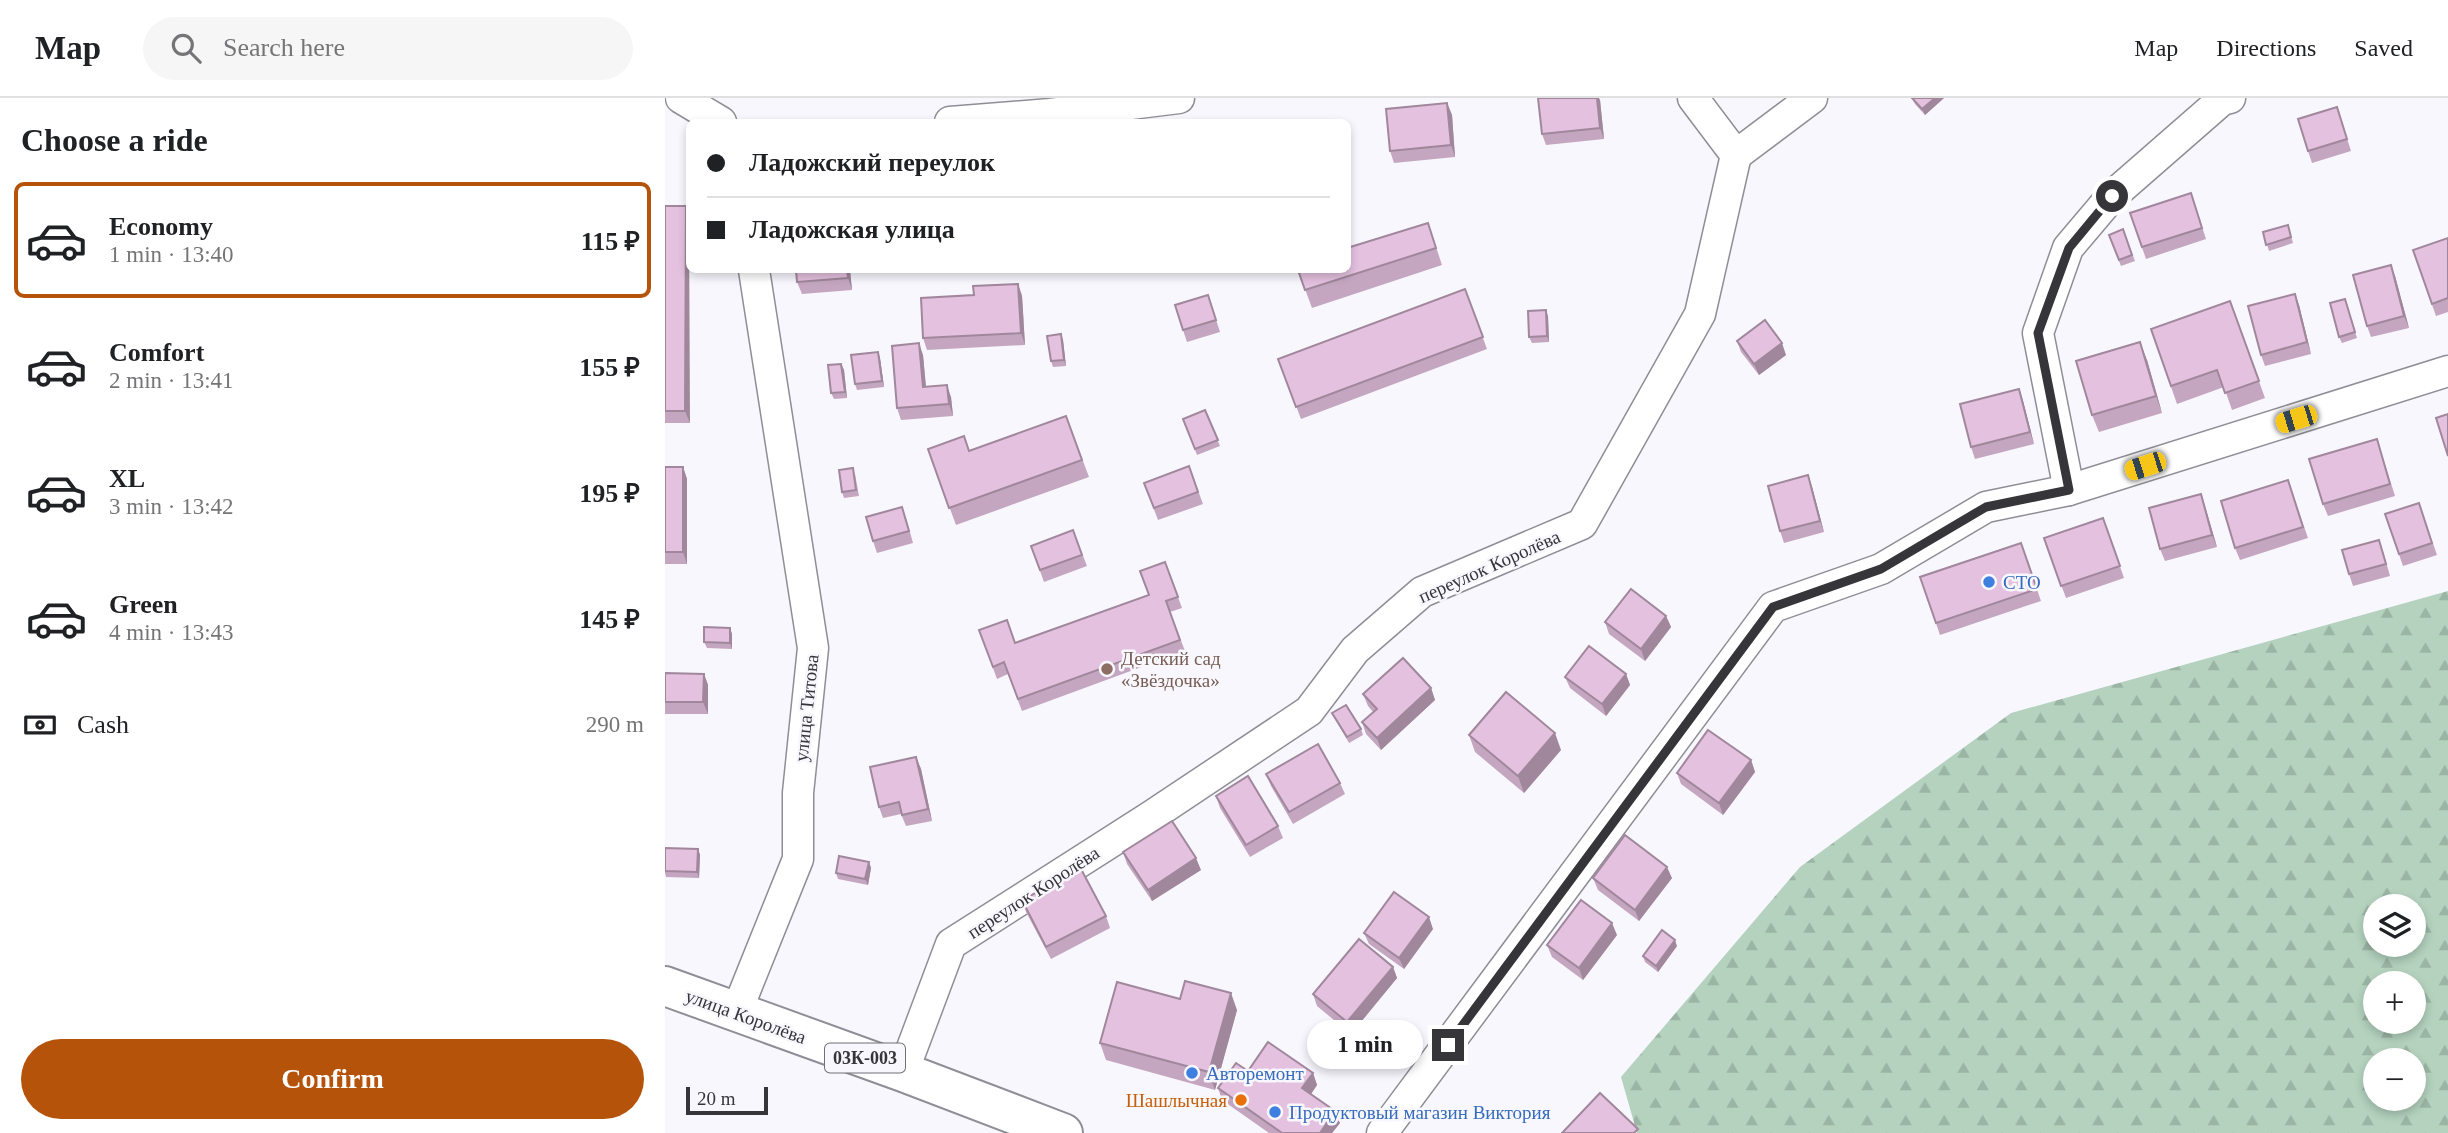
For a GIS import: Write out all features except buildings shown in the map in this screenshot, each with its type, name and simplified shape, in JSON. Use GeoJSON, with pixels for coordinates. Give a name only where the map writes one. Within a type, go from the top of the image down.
{"type":"FeatureCollection","features":[{"type":"Feature","properties":{"kind":"main road","name":"улица Королёва"},"geometry":{"type":"LineString","coordinates":[[665,986],[1063,1133]]}},
{"type":"Feature","properties":{"kind":"street"},"geometry":{"type":"LineString","coordinates":[[681,98],[716,119]]}},
{"type":"Feature","properties":{"kind":"street"},"geometry":{"type":"LineString","coordinates":[[988,119],[1179,98]]}},
{"type":"Feature","properties":{"kind":"street"},"geometry":{"type":"LineString","coordinates":[[1693,98],[1736,155],[1812,98]]}},
{"type":"Feature","properties":{"kind":"street"},"geometry":{"type":"LineString","coordinates":[[2069,490],[2038,333],[2069,248],[2112,196],[2222,100],[2230,98]]}},
{"type":"Feature","properties":{"kind":"street","name":"переулок Королёва"},"geometry":{"type":"LineString","coordinates":[[903,1072],[951,944],[1150,817],[1309,711],[1355,650],[1422,592],[1582,524],[1700,314],[1736,155]]}},
{"type":"Feature","properties":{"kind":"street","name":"улица Титова"},"geometry":{"type":"LineString","coordinates":[[736,1013],[798,859],[798,793],[813,648],[754,273]]}},
{"type":"Feature","properties":{"kind":"street"},"geometry":{"type":"LineString","coordinates":[[1382,1133],[1773,607],[1881,569],[1986,507],[2069,490],[2448,371]]}},
{"type":"Feature","properties":{"kind":"green space"},"geometry":{"type":"Polygon","coordinates":[[[2448,591],[2448,1133],[1637,1133],[1621,1077],[1800,867],[2011,713],[2448,591]]]}},
{"type":"Feature","properties":{"kind":"place","name":"СТО"},"geometry":{"type":"Point","coordinates":[1989,582]}},
{"type":"Feature","properties":{"kind":"place","name":"Детский сад «Звёздочка»"},"geometry":{"type":"Point","coordinates":[1107,669]}},
{"type":"Feature","properties":{"kind":"place","name":"Авторемонт"},"geometry":{"type":"Point","coordinates":[1192,1073]}},
{"type":"Feature","properties":{"kind":"place","name":"Шашлычная"},"geometry":{"type":"Point","coordinates":[1241,1100]}},
{"type":"Feature","properties":{"kind":"place","name":"Продуктовый магазин Виктория"},"geometry":{"type":"Point","coordinates":[1275,1112]}},
{"type":"Feature","properties":{"kind":"route"},"geometry":{"type":"LineString","coordinates":[[1448,1045],[1773,607],[1881,569],[1986,507],[2069,490],[2038,333],[2069,248],[2112,196]]}}]}
